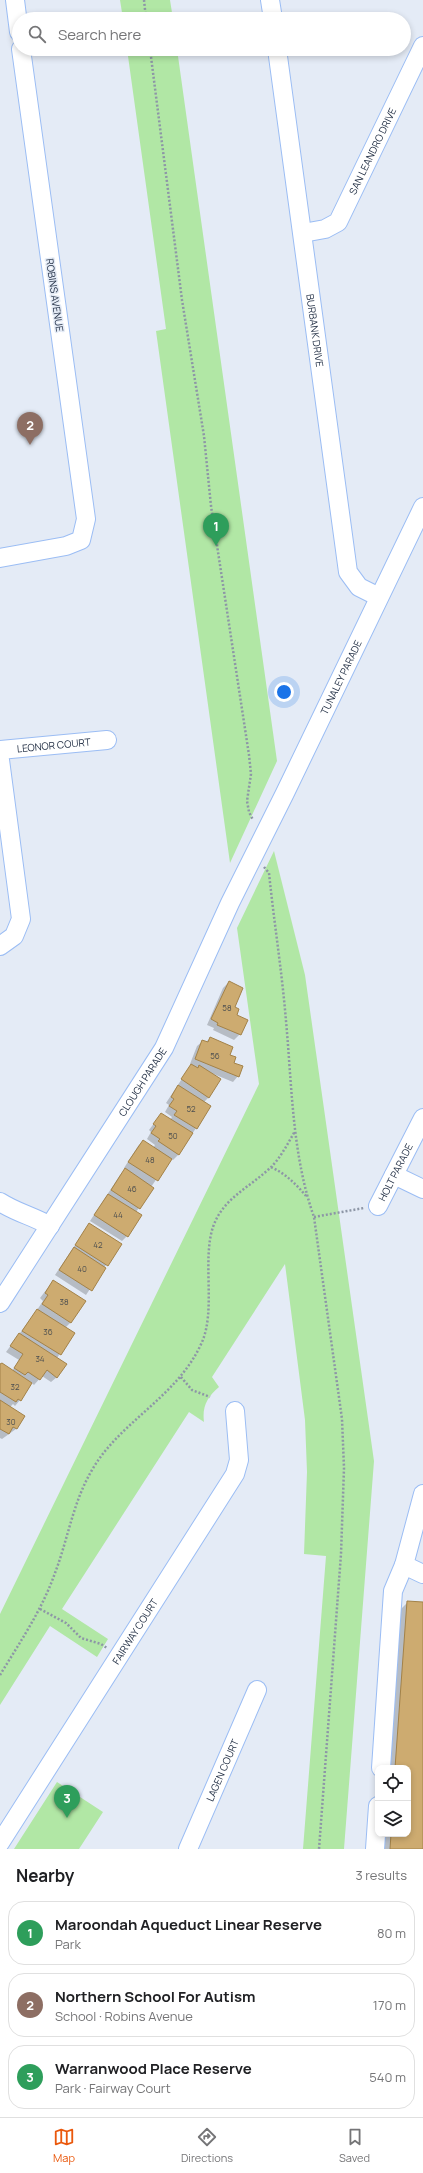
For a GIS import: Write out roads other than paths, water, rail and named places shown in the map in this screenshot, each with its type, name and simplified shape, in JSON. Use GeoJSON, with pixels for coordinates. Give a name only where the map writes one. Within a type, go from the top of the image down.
{"type":"FeatureCollection","features":[{"type":"Feature","properties":{"kind":"street"},"geometry":{"type":"LineString","coordinates":[[15,0],[16,12]]}},
{"type":"Feature","properties":{"kind":"street"},"geometry":{"type":"LineString","coordinates":[[270,0],[272,12]]}},
{"type":"Feature","properties":{"kind":"street","name":"SAN LEANDRO DRIVE"},"geometry":{"type":"LineString","coordinates":[[303,233],[325,229],[338,222],[423,46]]}},
{"type":"Feature","properties":{"kind":"street","name":"ROBINS AVENUE"},"geometry":{"type":"LineString","coordinates":[[0,558],[66,546],[81,540],[86,519],[22,56]]}},
{"type":"Feature","properties":{"kind":"street","name":"BURBANK DRIVE"},"geometry":{"type":"LineString","coordinates":[[278,56],[348,572],[359,587],[379,597]]}},
{"type":"Feature","properties":{"kind":"street","name":"TUNALEY PARADE"},"geometry":{"type":"LineString","coordinates":[[258,846],[423,507]]}},
{"type":"Feature","properties":{"kind":"street","name":"LEONOR COURT"},"geometry":{"type":"LineString","coordinates":[[0,750],[107,740]]}},
{"type":"Feature","properties":{"kind":"street"},"geometry":{"type":"LineString","coordinates":[[0,760],[21,920],[14,936],[0,946]]}},
{"type":"Feature","properties":{"kind":"street","name":"CLOUGH PARADE"},"geometry":{"type":"LineString","coordinates":[[0,1303],[164,1048],[228,907],[258,846]]}},
{"type":"Feature","properties":{"kind":"street","name":"HOLT PARADE"},"geometry":{"type":"LineString","coordinates":[[378,1206],[423,1118]]}},
{"type":"Feature","properties":{"kind":"street"},"geometry":{"type":"LineString","coordinates":[[394,1175],[423,1189]]}},
{"type":"Feature","properties":{"kind":"street"},"geometry":{"type":"LineString","coordinates":[[0,1202],[16,1212],[37,1219],[46,1232]]}},
{"type":"Feature","properties":{"kind":"street","name":"FAIRWAY COURT"},"geometry":{"type":"LineString","coordinates":[[0,1843],[235,1474],[239,1460],[235,1411]]}},
{"type":"Feature","properties":{"kind":"street"},"geometry":{"type":"LineString","coordinates":[[381,1765],[393,1591],[404,1565],[423,1494]]}},
{"type":"Feature","properties":{"kind":"street"},"geometry":{"type":"LineString","coordinates":[[404,1565],[423,1574]]}},
{"type":"Feature","properties":{"kind":"street","name":"LAGEN COURT"},"geometry":{"type":"LineString","coordinates":[[188,1849],[257,1690]]}},
{"type":"Feature","properties":{"kind":"street"},"geometry":{"type":"LineString","coordinates":[[375,1849],[376,1837]]}},
{"type":"Feature","properties":{"kind":"place","name":"Northern School For Autism"},"geometry":{"type":"Point","coordinates":[30,445]}},
{"type":"Feature","properties":{"kind":"place","name":"Maroondah Aqueduct Linear Reserve"},"geometry":{"type":"Point","coordinates":[216,546]}},
{"type":"Feature","properties":{"kind":"place","name":"Warranwood Place Reserve"},"geometry":{"type":"Point","coordinates":[67,1818]}}]}
